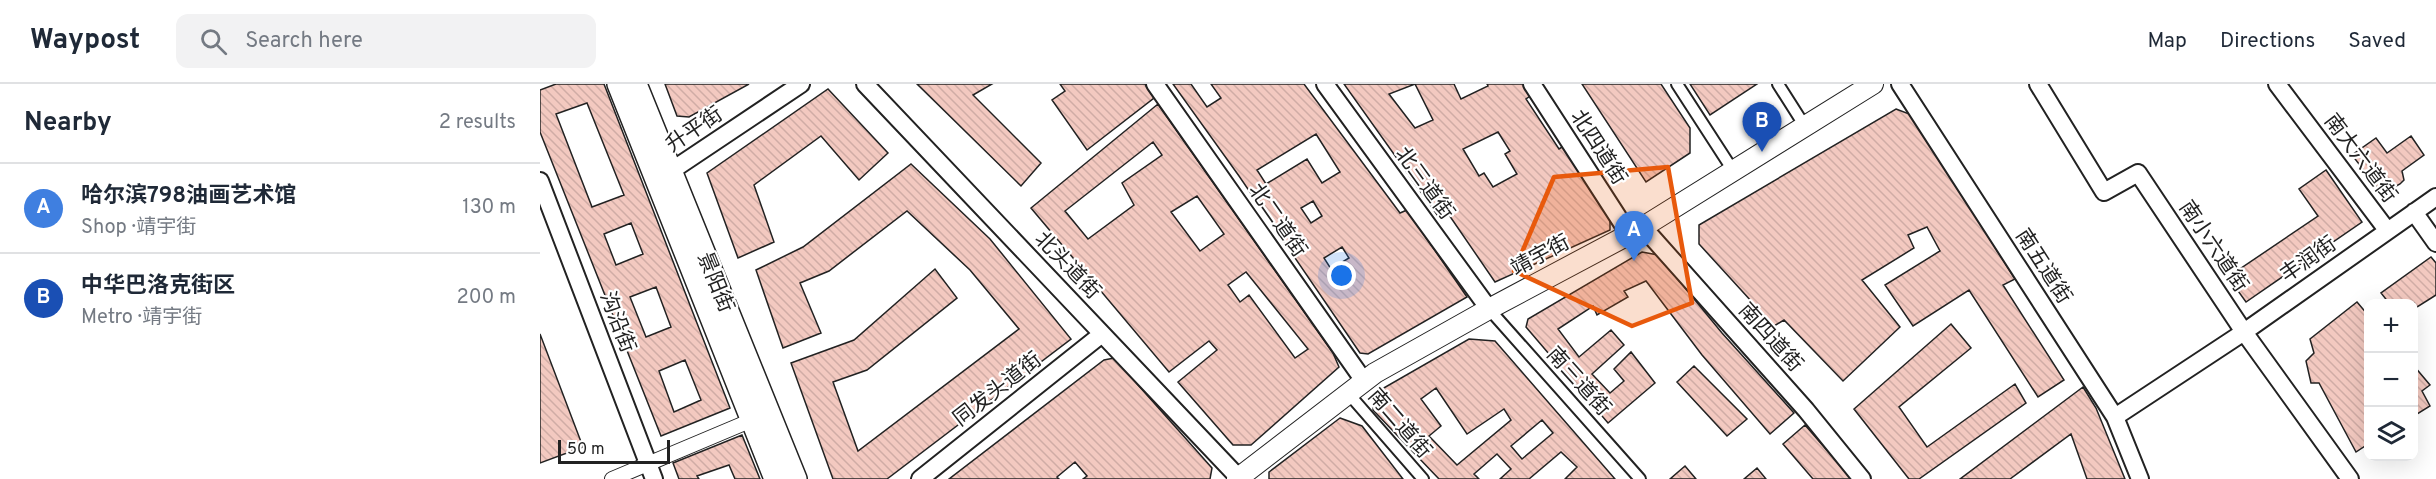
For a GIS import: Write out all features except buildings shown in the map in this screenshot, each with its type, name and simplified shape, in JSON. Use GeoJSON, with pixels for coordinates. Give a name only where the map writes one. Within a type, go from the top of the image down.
{"type":"FeatureCollection","features":[{"type":"Feature","properties":{"kind":"main road","name":"景阳街"},"geometry":{"type":"LineString","coordinates":[[618,84],[775,479]]}},
{"type":"Feature","properties":{"kind":"main road","name":"景阳街"},"geometry":{"type":"LineString","coordinates":[[636,84],[796,479]]}},
{"type":"Feature","properties":{"kind":"main road","name":"靖宇街"},"geometry":{"type":"LineString","coordinates":[[1238,478],[1364,381],[1489,309],[1636,230],[1873,84]]}},
{"type":"Feature","properties":{"kind":"street","name":"升平街"},"geometry":{"type":"LineString","coordinates":[[671,171],[801,84]]}},
{"type":"Feature","properties":{"kind":"street","name":"北头道街"},"geometry":{"type":"LineString","coordinates":[[865,84],[1238,478]]}},
{"type":"Feature","properties":{"kind":"street","name":"北二道街"},"geometry":{"type":"LineString","coordinates":[[1155,84],[1364,381]]}},
{"type":"Feature","properties":{"kind":"street","name":"北三道街"},"geometry":{"type":"LineString","coordinates":[[1325,84],[1489,309]]}},
{"type":"Feature","properties":{"kind":"street","name":"北四道街"},"geometry":{"type":"LineString","coordinates":[[1532,84],[1636,230]]}},
{"type":"Feature","properties":{"kind":"street"},"geometry":{"type":"LineString","coordinates":[[1677,84],[1733,171]]}},
{"type":"Feature","properties":{"kind":"street"},"geometry":{"type":"LineString","coordinates":[[1778,84],[1805,127]]}},
{"type":"Feature","properties":{"kind":"street","name":"南五道街"},"geometry":{"type":"LineString","coordinates":[[1900,84],[2115,417],[2140,479]]}},
{"type":"Feature","properties":{"kind":"street","name":"南小六道街"},"geometry":{"type":"LineString","coordinates":[[2038,84],[2104,192],[2138,173],[2244,332],[2350,479]]}},
{"type":"Feature","properties":{"kind":"street","name":"南大六道街"},"geometry":{"type":"LineString","coordinates":[[2277,84],[2387,230]]}},
{"type":"Feature","properties":{"kind":"street","name":"沟沿街"},"geometry":{"type":"LineString","coordinates":[[540,181],[654,479]]}},
{"type":"Feature","properties":{"kind":"street","name":"丰润街"},"geometry":{"type":"LineString","coordinates":[[2115,417],[2244,332],[2436,197]]}},
{"type":"Feature","properties":{"kind":"street","name":"南大六道街"},"geometry":{"type":"LineString","coordinates":[[2414,212],[2436,243]]}},
{"type":"Feature","properties":{"kind":"street","name":"南四道街"},"geometry":{"type":"LineString","coordinates":[[1636,230],[1806,410],[1862,479]]}},
{"type":"Feature","properties":{"kind":"street","name":"南三道街"},"geometry":{"type":"LineString","coordinates":[[1489,309],[1640,479]]}},
{"type":"Feature","properties":{"kind":"street","name":"同发头道街"},"geometry":{"type":"LineString","coordinates":[[920,479],[1102,334]]}},
{"type":"Feature","properties":{"kind":"street","name":"南二道街"},"geometry":{"type":"LineString","coordinates":[[1348,393],[1423,479]]}},
{"type":"Feature","properties":{"kind":"street"},"geometry":{"type":"LineString","coordinates":[[612,479],[752,420]]}},
{"type":"Feature","properties":{"kind":"highlighted area"},"geometry":{"type":"Polygon","coordinates":[[[1668,167],[1692,303],[1632,326],[1514,271],[1554,177],[1668,167]]]}},
{"type":"Feature","properties":{"kind":"place","name":"中华巴洛克街区"},"geometry":{"type":"Point","coordinates":[1762,152]}},
{"type":"Feature","properties":{"kind":"place","name":"哈尔滨798油画艺术馆"},"geometry":{"type":"Point","coordinates":[1634,261]}}]}
